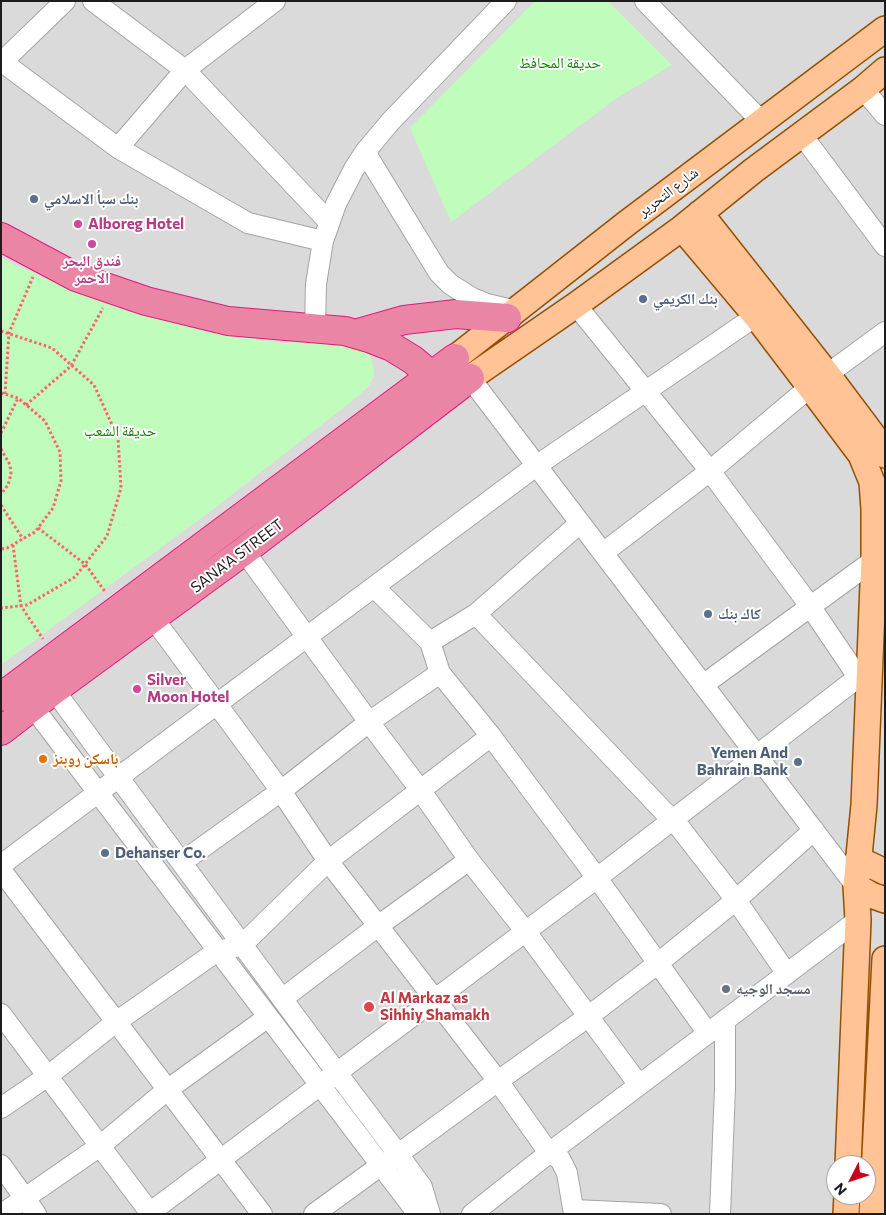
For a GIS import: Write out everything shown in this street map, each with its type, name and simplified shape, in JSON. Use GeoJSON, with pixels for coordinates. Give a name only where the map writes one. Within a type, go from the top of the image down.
{"type":"FeatureCollection","features":[{"type":"Feature","properties":{"kind":"highway"},"geometry":{"type":"LineString","coordinates":[[1,236],[76,277],[146,301],[228,321],[345,331],[392,347],[413,360],[432,376]]}},
{"type":"Feature","properties":{"kind":"highway"},"geometry":{"type":"LineString","coordinates":[[355,334],[404,320],[456,314],[512,314]]}},
{"type":"Feature","properties":{"kind":"highway","name":"SANA'A STREET"},"geometry":{"type":"LineString","coordinates":[[1,696],[432,376],[462,368]]}},
{"type":"Feature","properties":{"kind":"highway","name":"SANA'A STREET"},"geometry":{"type":"LineString","coordinates":[[1,731],[244,551],[462,368]]}},
{"type":"Feature","properties":{"kind":"main road","name":"شارع التحرير"},"geometry":{"type":"LineString","coordinates":[[462,368],[512,314],[627,223],[885,28]]}},
{"type":"Feature","properties":{"kind":"main road"},"geometry":{"type":"LineString","coordinates":[[462,368],[576,305],[691,220],[754,170],[863,89],[885,70]]}},
{"type":"Feature","properties":{"kind":"main road"},"geometry":{"type":"LineString","coordinates":[[766,118],[773,129],[784,139],[797,138]]}},
{"type":"Feature","properties":{"kind":"main road"},"geometry":{"type":"LineString","coordinates":[[733,142],[745,146],[751,151],[755,158],[754,170]]}},
{"type":"Feature","properties":{"kind":"main road"},"geometry":{"type":"LineString","coordinates":[[691,220],[756,316],[862,421],[881,446],[885,455]]}},
{"type":"Feature","properties":{"kind":"main road"},"geometry":{"type":"LineString","coordinates":[[691,220],[819,380],[862,456],[872,482],[874,560],[864,673],[864,805],[856,886],[858,920],[848,1155]]}},
{"type":"Feature","properties":{"kind":"main road"},"geometry":{"type":"LineString","coordinates":[[858,859],[885,872]]}},
{"type":"Feature","properties":{"kind":"main road"},"geometry":{"type":"LineString","coordinates":[[856,886],[871,895],[885,900]]}},
{"type":"Feature","properties":{"kind":"main road"},"geometry":{"type":"LineString","coordinates":[[872,1214],[880,1161],[885,959]]}},
{"type":"Feature","properties":{"kind":"street"},"geometry":{"type":"LineString","coordinates":[[65,1],[2,62],[118,148],[248,223],[323,241]]}},
{"type":"Feature","properties":{"kind":"street"},"geometry":{"type":"LineString","coordinates":[[93,1],[185,70],[329,222]]}},
{"type":"Feature","properties":{"kind":"street"},"geometry":{"type":"LineString","coordinates":[[118,148],[185,70],[275,1]]}},
{"type":"Feature","properties":{"kind":"street"},"geometry":{"type":"LineString","coordinates":[[315,328],[316,284],[323,241],[344,186],[365,152],[390,122],[506,1]]}},
{"type":"Feature","properties":{"kind":"street"},"geometry":{"type":"LineString","coordinates":[[646,1],[766,118]]}},
{"type":"Feature","properties":{"kind":"street"},"geometry":{"type":"LineString","coordinates":[[863,89],[885,116]]}},
{"type":"Feature","properties":{"kind":"street"},"geometry":{"type":"LineString","coordinates":[[797,138],[878,222],[885,246]]}},
{"type":"Feature","properties":{"kind":"street"},"geometry":{"type":"LineString","coordinates":[[365,152],[439,273],[450,284],[472,298],[502,308],[512,314]]}},
{"type":"Feature","properties":{"kind":"street"},"geometry":{"type":"LineString","coordinates":[[1,1014],[150,1213],[526,932],[864,673],[810,606],[710,471],[576,305]]}},
{"type":"Feature","properties":{"kind":"street"},"geometry":{"type":"LineString","coordinates":[[1,865],[536,466],[756,316]]}},
{"type":"Feature","properties":{"kind":"street"},"geometry":{"type":"LineString","coordinates":[[603,553],[710,471],[819,380],[885,332]]}},
{"type":"Feature","properties":{"kind":"street"},"geometry":{"type":"LineString","coordinates":[[462,368],[856,886]]}},
{"type":"Feature","properties":{"kind":"street"},"geometry":{"type":"LineString","coordinates":[[862,421],[875,429],[885,432]]}},
{"type":"Feature","properties":{"kind":"street"},"geometry":{"type":"LineString","coordinates":[[430,642],[476,614],[580,523]]}},
{"type":"Feature","properties":{"kind":"street"},"geometry":{"type":"LineString","coordinates":[[244,551],[470,860],[526,932],[639,1085]]}},
{"type":"Feature","properties":{"kind":"street"},"geometry":{"type":"LineString","coordinates":[[702,685],[874,560]]}},
{"type":"Feature","properties":{"kind":"street"},"geometry":{"type":"LineString","coordinates":[[374,587],[430,642],[440,673],[491,736],[597,878],[657,964],[708,1032]]}},
{"type":"Feature","properties":{"kind":"street"},"geometry":{"type":"LineString","coordinates":[[476,614],[673,819],[736,900],[787,974]]}},
{"type":"Feature","properties":{"kind":"street"},"geometry":{"type":"LineString","coordinates":[[153,618],[281,791],[328,861],[498,1081],[549,1152],[560,1159],[567,1172],[574,1212],[661,1214]]}},
{"type":"Feature","properties":{"kind":"street"},"geometry":{"type":"LineString","coordinates":[[182,862],[281,791],[369,722],[440,673]]}},
{"type":"Feature","properties":{"kind":"street"},"geometry":{"type":"LineString","coordinates":[[54,690],[422,1187],[430,1214]]}},
{"type":"Feature","properties":{"kind":"street"},"geometry":{"type":"LineString","coordinates":[[33,707],[418,1214]]}},
{"type":"Feature","properties":{"kind":"street"},"geometry":{"type":"LineString","coordinates":[[1,1108],[48,1076],[116,1022],[218,952],[242,945],[328,861],[491,736]]}},
{"type":"Feature","properties":{"kind":"street"},"geometry":{"type":"LineString","coordinates":[[799,811],[847,853],[858,859]]}},
{"type":"Feature","properties":{"kind":"street"},"geometry":{"type":"LineString","coordinates":[[314,1214],[589,1016],[657,964],[736,900],[814,830]]}},
{"type":"Feature","properties":{"kind":"street"},"geometry":{"type":"LineString","coordinates":[[282,999],[378,926],[470,860]]}},
{"type":"Feature","properties":{"kind":"street"},"geometry":{"type":"LineString","coordinates":[[1,870],[262,1214]]}},
{"type":"Feature","properties":{"kind":"street"},"geometry":{"type":"LineString","coordinates":[[472,1214],[549,1152],[858,920]]}},
{"type":"Feature","properties":{"kind":"street"},"geometry":{"type":"LineString","coordinates":[[2,1214],[31,1206],[167,1090],[268,1017]]}},
{"type":"Feature","properties":{"kind":"street"},"geometry":{"type":"LineString","coordinates":[[720,1214],[726,1088],[725,1020]]}},
{"type":"Feature","properties":{"kind":"street"},"geometry":{"type":"LineString","coordinates":[[1,1165],[31,1206]]}},
{"type":"Feature","properties":{"kind":"path"},"geometry":{"type":"LineString","coordinates":[[1,549],[13,545],[38,528],[53,508],[61,481],[60,452],[45,421],[18,398],[3,393],[9,333],[41,258]]}},
{"type":"Feature","properties":{"kind":"path"},"geometry":{"type":"LineString","coordinates":[[26,405],[71,366],[113,290]]}},
{"type":"Feature","properties":{"kind":"path"},"geometry":{"type":"LineString","coordinates":[[1,330],[52,348],[94,385],[118,438],[121,488],[107,536],[75,577],[27,605],[1,608]]}},
{"type":"Feature","properties":{"kind":"path"},"geometry":{"type":"LineString","coordinates":[[1,433],[18,398]]}},
{"type":"Feature","properties":{"kind":"path"},"geometry":{"type":"LineString","coordinates":[[1,449],[10,465],[11,474],[8,484],[1,494]]}},
{"type":"Feature","properties":{"kind":"path"},"geometry":{"type":"LineString","coordinates":[[1,505],[23,539]]}},
{"type":"Feature","properties":{"kind":"path"},"geometry":{"type":"LineString","coordinates":[[38,528],[85,564],[119,609]]}},
{"type":"Feature","properties":{"kind":"path"},"geometry":{"type":"LineString","coordinates":[[13,545],[21,606],[55,656]]}},
{"type":"Feature","properties":{"kind":"shaded area"},"geometry":{"type":"Polygon","coordinates":[[[1,1],[885,1],[885,1214],[1,1214],[1,1]]]}},
{"type":"Feature","properties":{"kind":"green space","name":"حديقة المحافظ"},"geometry":{"type":"Polygon","coordinates":[[[535,1],[608,1],[672,65],[617,98],[451,222],[410,128],[535,1]]]}},
{"type":"Feature","properties":{"kind":"green space","name":"حديقة الشعب"},"geometry":{"type":"Polygon","coordinates":[[[1,257],[77,292],[207,332],[281,343],[342,340],[362,345],[370,356],[374,369],[373,378],[368,387],[351,402],[211,511],[1,665],[1,257]]]}},
{"type":"Feature","properties":{"kind":"place","name":"بنك سبأ الاسلامي"},"geometry":{"type":"Point","coordinates":[34,199]}},
{"type":"Feature","properties":{"kind":"place","name":"Alboreg Hotel"},"geometry":{"type":"Point","coordinates":[78,224]}},
{"type":"Feature","properties":{"kind":"place","name":"فندق البحر الاحمر"},"geometry":{"type":"Point","coordinates":[92,244]}},
{"type":"Feature","properties":{"kind":"place","name":"بنك الكريمي"},"geometry":{"type":"Point","coordinates":[643,299]}},
{"type":"Feature","properties":{"kind":"place","name":"كاك بنك"},"geometry":{"type":"Point","coordinates":[708,614]}},
{"type":"Feature","properties":{"kind":"place","name":"Silver Moon Hotel"},"geometry":{"type":"Point","coordinates":[137,689]}},
{"type":"Feature","properties":{"kind":"place","name":"باسكن روبنز"},"geometry":{"type":"Point","coordinates":[43,759]}},
{"type":"Feature","properties":{"kind":"place","name":"Yemen And Bahrain Bank"},"geometry":{"type":"Point","coordinates":[798,762]}},
{"type":"Feature","properties":{"kind":"place","name":"Dehanser Co."},"geometry":{"type":"Point","coordinates":[105,853]}},
{"type":"Feature","properties":{"kind":"place","name":"مسجد الوجيه"},"geometry":{"type":"Point","coordinates":[726,989]}},
{"type":"Feature","properties":{"kind":"place","name":"Al Markaz as Sihhiy Shamakh"},"geometry":{"type":"Point","coordinates":[369,1007]}}]}
